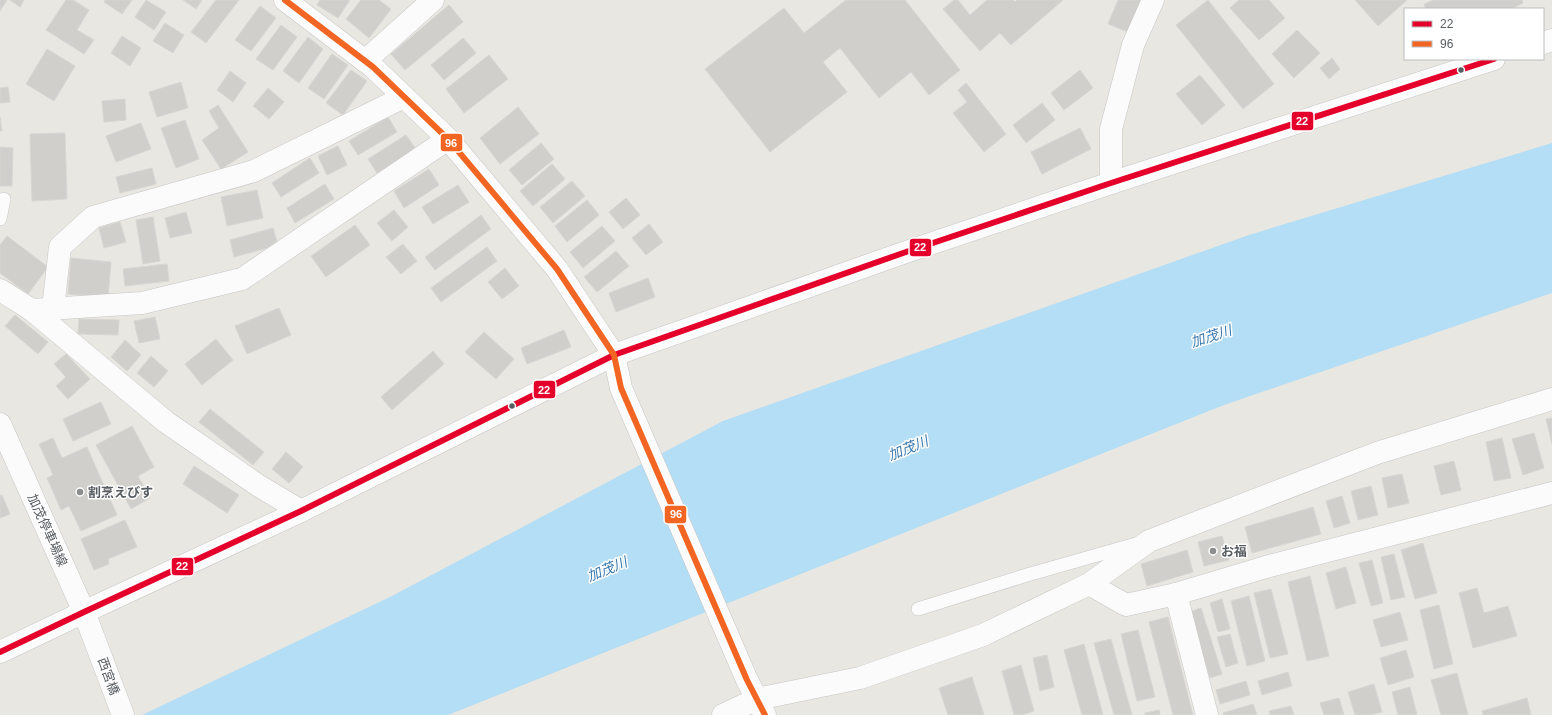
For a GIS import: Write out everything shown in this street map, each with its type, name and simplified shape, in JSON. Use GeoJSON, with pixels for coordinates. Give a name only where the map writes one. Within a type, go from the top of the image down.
{"type":"FeatureCollection","features":[{"type":"Feature","properties":{"kind":"street"},"geometry":{"type":"LineString","coordinates":[[285,0],[365,61],[448,139],[557,269],[614,355],[622,388],[757,698]]}},
{"type":"Feature","properties":{"kind":"street"},"geometry":{"type":"LineString","coordinates":[[365,61],[433,0]]}},
{"type":"Feature","properties":{"kind":"street"},"geometry":{"type":"LineString","coordinates":[[1111,183],[1111,129],[1133,45],[1153,0]]}},
{"type":"Feature","properties":{"kind":"street"},"geometry":{"type":"LineString","coordinates":[[0,652],[301,511],[614,355],[898,254],[1111,183],[1491,60]]}},
{"type":"Feature","properties":{"kind":"street"},"geometry":{"type":"LineString","coordinates":[[42,309],[60,248],[93,217],[254,171],[404,97]]}},
{"type":"Feature","properties":{"kind":"street"},"geometry":{"type":"LineString","coordinates":[[42,309],[142,303],[242,279],[448,139]]}},
{"type":"Feature","properties":{"kind":"street"},"geometry":{"type":"LineString","coordinates":[[0,290],[42,309],[166,422],[259,486],[301,511]]}},
{"type":"Feature","properties":{"kind":"street"},"geometry":{"type":"LineString","coordinates":[[723,715],[757,698],[860,678],[982,635],[1089,584],[1149,541],[1378,453],[1552,399]]}},
{"type":"Feature","properties":{"kind":"street","name":"加茂停車場線"},"geometry":{"type":"LineString","coordinates":[[0,424],[95,637]]}},
{"type":"Feature","properties":{"kind":"street"},"geometry":{"type":"LineString","coordinates":[[1089,584],[1126,605],[1176,594],[1274,565],[1552,492]]}},
{"type":"Feature","properties":{"kind":"street"},"geometry":{"type":"LineString","coordinates":[[1176,594],[1207,715]]}},
{"type":"Feature","properties":{"kind":"street","name":"西宮橋"},"geometry":{"type":"LineString","coordinates":[[95,637],[123,715]]}},
{"type":"Feature","properties":{"kind":"lane"},"geometry":{"type":"LineString","coordinates":[[0,218],[4,199]]}},
{"type":"Feature","properties":{"kind":"lane"},"geometry":{"type":"LineString","coordinates":[[918,609],[1027,575],[1149,541]]}},
{"type":"Feature","properties":{"kind":"water","name":"加茂川"},"geometry":{"type":"Polygon","coordinates":[[[1552,143],[1552,293],[1224,405],[448,715],[142,715],[390,597],[723,421],[1249,235],[1552,143]]]}},
{"type":"Feature","properties":{"kind":"building"},"geometry":{"type":"Polygon","coordinates":[[[0,0],[7,0],[0,11],[0,0]]]}},
{"type":"Feature","properties":{"kind":"building"},"geometry":{"type":"Polygon","coordinates":[[[10,0],[24,0],[20,7],[10,0]]]}},
{"type":"Feature","properties":{"kind":"building"},"geometry":{"type":"Polygon","coordinates":[[[66,0],[73,0],[89,10],[77,30],[94,40],[84,54],[46,30],[66,0]]]}},
{"type":"Feature","properties":{"kind":"building"},"geometry":{"type":"Polygon","coordinates":[[[105,0],[132,0],[122,14],[104,2],[105,0]]]}},
{"type":"Feature","properties":{"kind":"building"},"geometry":{"type":"Polygon","coordinates":[[[146,0],[166,12],[154,30],[135,17],[146,0]]]}},
{"type":"Feature","properties":{"kind":"building"},"geometry":{"type":"Polygon","coordinates":[[[183,0],[202,0],[196,9],[183,0]]]}},
{"type":"Feature","properties":{"kind":"building"},"geometry":{"type":"Polygon","coordinates":[[[216,0],[239,0],[206,43],[191,32],[216,0]]]}},
{"type":"Feature","properties":{"kind":"building"},"geometry":{"type":"Polygon","coordinates":[[[320,0],[350,0],[338,18],[317,5],[320,0]]]}},
{"type":"Feature","properties":{"kind":"building"},"geometry":{"type":"Polygon","coordinates":[[[361,0],[379,0],[391,9],[369,38],[346,19],[361,0]]]}},
{"type":"Feature","properties":{"kind":"building"},"geometry":{"type":"Polygon","coordinates":[[[846,0],[905,0],[960,70],[929,95],[911,72],[879,98],[840,48],[823,62],[847,92],[770,152],[705,69],[784,8],[804,33],[846,0]]]}},
{"type":"Feature","properties":{"kind":"building"},"geometry":{"type":"Polygon","coordinates":[[[954,0],[958,0],[970,15],[987,0],[1013,0],[1015,2],[1017,0],[1063,0],[1011,45],[1000,33],[980,51],[943,9],[954,0]]]}},
{"type":"Feature","properties":{"kind":"building"},"geometry":{"type":"Polygon","coordinates":[[[1118,0],[1141,0],[1128,32],[1108,24],[1118,0]]]}},
{"type":"Feature","properties":{"kind":"building"},"geometry":{"type":"Polygon","coordinates":[[[1208,0],[1274,84],[1243,109],[1176,25],[1208,0]]]}},
{"type":"Feature","properties":{"kind":"building"},"geometry":{"type":"Polygon","coordinates":[[[1239,0],[1269,0],[1285,18],[1259,40],[1230,8],[1239,0]]]}},
{"type":"Feature","properties":{"kind":"building"},"geometry":{"type":"Polygon","coordinates":[[[1355,0],[1407,0],[1378,26],[1355,0]]]}},
{"type":"Feature","properties":{"kind":"building"},"geometry":{"type":"Polygon","coordinates":[[[1434,0],[1522,0],[1523,3],[1513,8],[1426,8],[1424,4],[1434,0]]]}},
{"type":"Feature","properties":{"kind":"building"},"geometry":{"type":"Polygon","coordinates":[[[449,5],[463,22],[405,70],[391,54],[449,5]]]}},
{"type":"Feature","properties":{"kind":"building"},"geometry":{"type":"Polygon","coordinates":[[[260,6],[276,18],[251,51],[235,40],[260,6]]]}},
{"type":"Feature","properties":{"kind":"building"},"geometry":{"type":"Polygon","coordinates":[[[165,23],[184,35],[173,53],[153,41],[165,23]]]}},
{"type":"Feature","properties":{"kind":"building"},"geometry":{"type":"Polygon","coordinates":[[[281,25],[297,37],[273,70],[256,59],[281,25]]]}},
{"type":"Feature","properties":{"kind":"building"},"geometry":{"type":"Polygon","coordinates":[[[1297,30],[1320,53],[1294,78],[1272,54],[1297,30]]]}},
{"type":"Feature","properties":{"kind":"building"},"geometry":{"type":"Polygon","coordinates":[[[122,36],[141,48],[130,66],[111,53],[122,36]]]}},
{"type":"Feature","properties":{"kind":"building"},"geometry":{"type":"Polygon","coordinates":[[[308,37],[323,49],[299,83],[283,71],[308,37]]]}},
{"type":"Feature","properties":{"kind":"building"},"geometry":{"type":"Polygon","coordinates":[[[463,38],[476,53],[444,80],[431,65],[463,38]]]}},
{"type":"Feature","properties":{"kind":"building"},"geometry":{"type":"Polygon","coordinates":[[[47,49],[75,66],[54,101],[26,84],[47,49]]]}},
{"type":"Feature","properties":{"kind":"building"},"geometry":{"type":"Polygon","coordinates":[[[332,54],[348,65],[324,99],[308,88],[332,54]]]}},
{"type":"Feature","properties":{"kind":"building"},"geometry":{"type":"Polygon","coordinates":[[[489,55],[508,79],[464,113],[446,89],[489,55]]]}},
{"type":"Feature","properties":{"kind":"building"},"geometry":{"type":"Polygon","coordinates":[[[1332,58],[1340,69],[1329,79],[1320,68],[1332,58]]]}},
{"type":"Feature","properties":{"kind":"building"},"geometry":{"type":"Polygon","coordinates":[[[351,70],[367,81],[343,115],[326,103],[351,70]]]}},
{"type":"Feature","properties":{"kind":"building"},"geometry":{"type":"Polygon","coordinates":[[[1080,70],[1093,88],[1064,110],[1051,93],[1080,70]]]}},
{"type":"Feature","properties":{"kind":"building"},"geometry":{"type":"Polygon","coordinates":[[[230,71],[246,83],[233,102],[217,90],[230,71]]]}},
{"type":"Feature","properties":{"kind":"building"},"geometry":{"type":"Polygon","coordinates":[[[1200,75],[1225,105],[1202,125],[1176,94],[1200,75]]]}},
{"type":"Feature","properties":{"kind":"building"},"geometry":{"type":"Polygon","coordinates":[[[181,82],[188,108],[157,117],[149,92],[181,82]]]}},
{"type":"Feature","properties":{"kind":"building"},"geometry":{"type":"Polygon","coordinates":[[[966,83],[1006,134],[984,152],[953,113],[967,102],[958,90],[966,83]]]}},
{"type":"Feature","properties":{"kind":"building"},"geometry":{"type":"Polygon","coordinates":[[[8,87],[10,102],[0,103],[0,88],[8,87]]]}},
{"type":"Feature","properties":{"kind":"building"},"geometry":{"type":"Polygon","coordinates":[[[268,88],[284,102],[269,119],[253,106],[268,88]]]}},
{"type":"Feature","properties":{"kind":"building"},"geometry":{"type":"Polygon","coordinates":[[[125,99],[126,120],[104,122],[102,101],[125,99]]]}},
{"type":"Feature","properties":{"kind":"building"},"geometry":{"type":"Polygon","coordinates":[[[1042,103],[1055,120],[1026,143],[1013,125],[1042,103]]]}},
{"type":"Feature","properties":{"kind":"building"},"geometry":{"type":"Polygon","coordinates":[[[218,105],[248,152],[221,169],[202,140],[219,128],[209,111],[218,105]]]}},
{"type":"Feature","properties":{"kind":"building"},"geometry":{"type":"Polygon","coordinates":[[[518,107],[539,134],[500,164],[480,138],[518,107]]]}},
{"type":"Feature","properties":{"kind":"building"},"geometry":{"type":"Polygon","coordinates":[[[0,117],[2,131],[0,131],[0,117]]]}},
{"type":"Feature","properties":{"kind":"building"},"geometry":{"type":"Polygon","coordinates":[[[388,117],[397,132],[358,155],[349,141],[388,117]]]}},
{"type":"Feature","properties":{"kind":"building"},"geometry":{"type":"Polygon","coordinates":[[[185,120],[199,159],[176,168],[161,128],[185,120]]]}},
{"type":"Feature","properties":{"kind":"building"},"geometry":{"type":"Polygon","coordinates":[[[141,123],[151,149],[116,162],[106,136],[141,123]]]}},
{"type":"Feature","properties":{"kind":"building"},"geometry":{"type":"Polygon","coordinates":[[[1080,128],[1091,149],[1042,174],[1031,152],[1080,128]]]}},
{"type":"Feature","properties":{"kind":"building"},"geometry":{"type":"Polygon","coordinates":[[[65,133],[67,199],[32,201],[30,134],[65,133]]]}},
{"type":"Feature","properties":{"kind":"building"},"geometry":{"type":"Polygon","coordinates":[[[406,135],[416,149],[377,173],[368,159],[406,135]]]}},
{"type":"Feature","properties":{"kind":"building"},"geometry":{"type":"Polygon","coordinates":[[[541,143],[554,159],[522,185],[509,170],[541,143]]]}},
{"type":"Feature","properties":{"kind":"building"},"geometry":{"type":"Polygon","coordinates":[[[338,146],[347,165],[327,175],[318,156],[338,146]]]}},
{"type":"Feature","properties":{"kind":"building"},"geometry":{"type":"Polygon","coordinates":[[[0,147],[13,148],[12,186],[0,186],[0,147]]]}},
{"type":"Feature","properties":{"kind":"building"},"geometry":{"type":"Polygon","coordinates":[[[310,158],[319,173],[281,197],[272,183],[310,158]]]}},
{"type":"Feature","properties":{"kind":"building"},"geometry":{"type":"Polygon","coordinates":[[[552,164],[565,179],[533,206],[520,191],[552,164]]]}},
{"type":"Feature","properties":{"kind":"building"},"geometry":{"type":"Polygon","coordinates":[[[152,168],[156,184],[120,193],[116,177],[152,168]]]}},
{"type":"Feature","properties":{"kind":"building"},"geometry":{"type":"Polygon","coordinates":[[[429,169],[439,185],[404,208],[394,191],[429,169]]]}},
{"type":"Feature","properties":{"kind":"building"},"geometry":{"type":"Polygon","coordinates":[[[572,181],[585,196],[553,223],[540,207],[572,181]]]}},
{"type":"Feature","properties":{"kind":"building"},"geometry":{"type":"Polygon","coordinates":[[[325,184],[334,199],[295,223],[287,208],[325,184]]]}},
{"type":"Feature","properties":{"kind":"building"},"geometry":{"type":"Polygon","coordinates":[[[458,185],[469,202],[433,224],[422,207],[458,185]]]}},
{"type":"Feature","properties":{"kind":"building"},"geometry":{"type":"Polygon","coordinates":[[[257,190],[263,218],[227,226],[221,197],[257,190]]]}},
{"type":"Feature","properties":{"kind":"building"},"geometry":{"type":"Polygon","coordinates":[[[626,198],[640,215],[623,229],[609,212],[626,198]]]}},
{"type":"Feature","properties":{"kind":"building"},"geometry":{"type":"Polygon","coordinates":[[[587,200],[599,215],[567,242],[555,226],[587,200]]]}},
{"type":"Feature","properties":{"kind":"building"},"geometry":{"type":"Polygon","coordinates":[[[394,210],[408,227],[392,241],[377,223],[394,210]]]}},
{"type":"Feature","properties":{"kind":"building"},"geometry":{"type":"Polygon","coordinates":[[[186,212],[192,233],[170,238],[165,218],[186,212]]]}},
{"type":"Feature","properties":{"kind":"building"},"geometry":{"type":"Polygon","coordinates":[[[481,215],[491,229],[435,270],[425,257],[481,215]]]}},
{"type":"Feature","properties":{"kind":"building"},"geometry":{"type":"Polygon","coordinates":[[[153,217],[160,261],[143,264],[136,220],[153,217]]]}},
{"type":"Feature","properties":{"kind":"building"},"geometry":{"type":"Polygon","coordinates":[[[120,222],[126,242],[104,248],[99,228],[120,222]]]}},
{"type":"Feature","properties":{"kind":"building"},"geometry":{"type":"Polygon","coordinates":[[[649,224],[663,242],[646,255],[632,238],[649,224]]]}},
{"type":"Feature","properties":{"kind":"building"},"geometry":{"type":"Polygon","coordinates":[[[355,225],[370,245],[326,277],[311,256],[355,225]]]}},
{"type":"Feature","properties":{"kind":"building"},"geometry":{"type":"Polygon","coordinates":[[[602,226],[615,241],[583,268],[570,252],[602,226]]]}},
{"type":"Feature","properties":{"kind":"building"},"geometry":{"type":"Polygon","coordinates":[[[273,228],[278,245],[234,257],[230,240],[273,228]]]}},
{"type":"Feature","properties":{"kind":"building"},"geometry":{"type":"Polygon","coordinates":[[[7,236],[48,267],[28,294],[0,273],[0,245],[7,236]]]}},
{"type":"Feature","properties":{"kind":"building"},"geometry":{"type":"Polygon","coordinates":[[[403,244],[417,261],[401,274],[386,257],[403,244]]]}},
{"type":"Feature","properties":{"kind":"building"},"geometry":{"type":"Polygon","coordinates":[[[487,247],[497,261],[441,302],[431,288],[487,247]]]}},
{"type":"Feature","properties":{"kind":"building"},"geometry":{"type":"Polygon","coordinates":[[[616,251],[629,266],[597,292],[584,277],[616,251]]]}},
{"type":"Feature","properties":{"kind":"building"},"geometry":{"type":"Polygon","coordinates":[[[71,258],[111,262],[108,297],[68,294],[71,258]]]}},
{"type":"Feature","properties":{"kind":"building"},"geometry":{"type":"Polygon","coordinates":[[[167,264],[169,281],[125,286],[123,269],[167,264]]]}},
{"type":"Feature","properties":{"kind":"building"},"geometry":{"type":"Polygon","coordinates":[[[505,268],[519,286],[502,299],[488,282],[505,268]]]}},
{"type":"Feature","properties":{"kind":"building"},"geometry":{"type":"Polygon","coordinates":[[[648,278],[655,297],[616,312],[609,293],[648,278]]]}},
{"type":"Feature","properties":{"kind":"building"},"geometry":{"type":"Polygon","coordinates":[[[279,308],[291,335],[247,354],[235,326],[279,308]]]}},
{"type":"Feature","properties":{"kind":"building"},"geometry":{"type":"Polygon","coordinates":[[[15,315],[48,342],[38,354],[5,326],[15,315]]]}},
{"type":"Feature","properties":{"kind":"building"},"geometry":{"type":"Polygon","coordinates":[[[155,317],[160,339],[139,343],[134,321],[155,317]]]}},
{"type":"Feature","properties":{"kind":"building"},"geometry":{"type":"Polygon","coordinates":[[[79,319],[119,320],[118,335],[78,334],[79,319]]]}},
{"type":"Feature","properties":{"kind":"building"},"geometry":{"type":"Polygon","coordinates":[[[564,330],[571,347],[527,364],[521,348],[564,330]]]}},
{"type":"Feature","properties":{"kind":"building"},"geometry":{"type":"Polygon","coordinates":[[[484,332],[514,359],[496,379],[465,352],[484,332]]]}},
{"type":"Feature","properties":{"kind":"building"},"geometry":{"type":"Polygon","coordinates":[[[216,339],[233,360],[202,385],[185,364],[216,339]]]}},
{"type":"Feature","properties":{"kind":"building"},"geometry":{"type":"Polygon","coordinates":[[[125,340],[141,355],[127,371],[111,357],[125,340]]]}},
{"type":"Feature","properties":{"kind":"building"},"geometry":{"type":"Polygon","coordinates":[[[433,351],[444,364],[392,410],[381,397],[433,351]]]}},
{"type":"Feature","properties":{"kind":"building"},"geometry":{"type":"Polygon","coordinates":[[[66,354],[90,379],[68,399],[56,386],[66,377],[54,364],[66,354]]]}},
{"type":"Feature","properties":{"kind":"building"},"geometry":{"type":"Polygon","coordinates":[[[151,356],[168,371],[154,387],[137,373],[151,356]]]}},
{"type":"Feature","properties":{"kind":"building"},"geometry":{"type":"Polygon","coordinates":[[[101,402],[111,424],[73,441],[63,419],[101,402]]]}},
{"type":"Feature","properties":{"kind":"building"},"geometry":{"type":"Polygon","coordinates":[[[210,409],[264,452],[253,465],[199,422],[210,409]]]}},
{"type":"Feature","properties":{"kind":"building"},"geometry":{"type":"Polygon","coordinates":[[[1552,418],[1552,444],[1546,419],[1552,418]]]}},
{"type":"Feature","properties":{"kind":"building"},"geometry":{"type":"Polygon","coordinates":[[[132,426],[154,467],[138,476],[150,498],[131,509],[96,445],[132,426]]]}},
{"type":"Feature","properties":{"kind":"building"},"geometry":{"type":"Polygon","coordinates":[[[1534,433],[1544,468],[1523,475],[1512,439],[1534,433]]]}},
{"type":"Feature","properties":{"kind":"building","name":"割烹えびす"},"geometry":{"type":"Polygon","coordinates":[[[53,438],[62,458],[87,447],[117,515],[81,531],[69,506],[61,510],[47,478],[53,475],[39,444],[53,438]]]}},
{"type":"Feature","properties":{"kind":"building"},"geometry":{"type":"Polygon","coordinates":[[[1502,438],[1511,478],[1494,481],[1486,442],[1502,438]]]}},
{"type":"Feature","properties":{"kind":"building"},"geometry":{"type":"Polygon","coordinates":[[[286,452],[303,467],[289,483],[272,469],[286,452]]]}},
{"type":"Feature","properties":{"kind":"building"},"geometry":{"type":"Polygon","coordinates":[[[1454,461],[1461,490],[1441,495],[1434,466],[1454,461]]]}},
{"type":"Feature","properties":{"kind":"building"},"geometry":{"type":"Polygon","coordinates":[[[194,466],[239,495],[227,513],[183,484],[194,466]]]}},
{"type":"Feature","properties":{"kind":"building"},"geometry":{"type":"Polygon","coordinates":[[[1402,474],[1409,503],[1388,508],[1382,478],[1402,474]]]}},
{"type":"Feature","properties":{"kind":"building"},"geometry":{"type":"Polygon","coordinates":[[[1371,486],[1378,515],[1358,520],[1351,491],[1371,486]]]}},
{"type":"Feature","properties":{"kind":"building"},"geometry":{"type":"Polygon","coordinates":[[[2,495],[10,514],[0,518],[0,496],[2,495]]]}},
{"type":"Feature","properties":{"kind":"building"},"geometry":{"type":"Polygon","coordinates":[[[1342,496],[1350,523],[1334,528],[1326,501],[1342,496]]]}},
{"type":"Feature","properties":{"kind":"building"},"geometry":{"type":"Polygon","coordinates":[[[1313,507],[1321,534],[1252,553],[1245,527],[1313,507]]]}},
{"type":"Feature","properties":{"kind":"building"},"geometry":{"type":"Polygon","coordinates":[[[125,520],[137,547],[108,559],[109,564],[94,570],[81,539],[125,520]]]}},
{"type":"Feature","properties":{"kind":"building","name":"お福"},"geometry":{"type":"Polygon","coordinates":[[[1222,536],[1229,560],[1204,566],[1198,542],[1222,536]]]}},
{"type":"Feature","properties":{"kind":"building"},"geometry":{"type":"Polygon","coordinates":[[[1423,543],[1437,593],[1415,599],[1401,550],[1423,543]]]}},
{"type":"Feature","properties":{"kind":"building"},"geometry":{"type":"Polygon","coordinates":[[[1187,550],[1193,572],[1147,586],[1141,564],[1187,550]]]}},
{"type":"Feature","properties":{"kind":"building"},"geometry":{"type":"Polygon","coordinates":[[[1394,554],[1405,597],[1391,600],[1381,557],[1394,554]]]}},
{"type":"Feature","properties":{"kind":"building"},"geometry":{"type":"Polygon","coordinates":[[[1372,560],[1383,603],[1371,606],[1359,563],[1372,560]]]}},
{"type":"Feature","properties":{"kind":"building"},"geometry":{"type":"Polygon","coordinates":[[[1346,567],[1356,603],[1336,609],[1326,573],[1346,567]]]}},
{"type":"Feature","properties":{"kind":"building"},"geometry":{"type":"Polygon","coordinates":[[[1310,576],[1329,656],[1307,661],[1288,582],[1310,576]]]}},
{"type":"Feature","properties":{"kind":"building"},"geometry":{"type":"Polygon","coordinates":[[[1477,588],[1484,613],[1508,606],[1517,636],[1473,648],[1459,593],[1477,588]]]}},
{"type":"Feature","properties":{"kind":"building"},"geometry":{"type":"Polygon","coordinates":[[[1271,589],[1288,654],[1270,658],[1254,593],[1271,589]]]}},
{"type":"Feature","properties":{"kind":"building"},"geometry":{"type":"Polygon","coordinates":[[[1249,596],[1265,661],[1247,666],[1231,601],[1249,596]]]}},
{"type":"Feature","properties":{"kind":"building"},"geometry":{"type":"Polygon","coordinates":[[[1222,599],[1230,629],[1218,632],[1210,603],[1222,599]]]}},
{"type":"Feature","properties":{"kind":"building"},"geometry":{"type":"Polygon","coordinates":[[[1439,605],[1453,664],[1434,669],[1420,610],[1439,605]]]}},
{"type":"Feature","properties":{"kind":"building"},"geometry":{"type":"Polygon","coordinates":[[[1201,608],[1222,674],[1210,678],[1189,612],[1201,608]]]}},
{"type":"Feature","properties":{"kind":"building"},"geometry":{"type":"Polygon","coordinates":[[[1400,612],[1408,640],[1381,647],[1373,620],[1400,612]]]}},
{"type":"Feature","properties":{"kind":"building"},"geometry":{"type":"Polygon","coordinates":[[[1168,617],[1193,715],[1173,715],[1149,622],[1168,617]]]}},
{"type":"Feature","properties":{"kind":"building"},"geometry":{"type":"Polygon","coordinates":[[[1138,630],[1155,697],[1137,701],[1121,634],[1138,630]]]}},
{"type":"Feature","properties":{"kind":"building"},"geometry":{"type":"Polygon","coordinates":[[[1230,634],[1238,663],[1226,667],[1217,637],[1230,634]]]}},
{"type":"Feature","properties":{"kind":"building"},"geometry":{"type":"Polygon","coordinates":[[[1111,639],[1132,715],[1114,715],[1094,643],[1111,639]]]}},
{"type":"Feature","properties":{"kind":"building"},"geometry":{"type":"Polygon","coordinates":[[[1084,644],[1103,715],[1082,715],[1064,650],[1084,644]]]}},
{"type":"Feature","properties":{"kind":"building"},"geometry":{"type":"Polygon","coordinates":[[[1406,650],[1414,677],[1388,685],[1380,658],[1406,650]]]}},
{"type":"Feature","properties":{"kind":"building"},"geometry":{"type":"Polygon","coordinates":[[[1047,655],[1054,687],[1040,691],[1033,658],[1047,655]]]}},
{"type":"Feature","properties":{"kind":"building"},"geometry":{"type":"Polygon","coordinates":[[[1021,665],[1034,711],[1022,715],[1014,715],[1002,671],[1021,665]]]}},
{"type":"Feature","properties":{"kind":"building"},"geometry":{"type":"Polygon","coordinates":[[[1288,672],[1292,686],[1262,695],[1258,681],[1288,672]]]}},
{"type":"Feature","properties":{"kind":"building"},"geometry":{"type":"Polygon","coordinates":[[[1457,673],[1468,715],[1441,715],[1431,680],[1457,673]]]}},
{"type":"Feature","properties":{"kind":"building"},"geometry":{"type":"Polygon","coordinates":[[[972,677],[984,715],[948,715],[939,688],[972,677]]]}},
{"type":"Feature","properties":{"kind":"building"},"geometry":{"type":"Polygon","coordinates":[[[1246,681],[1250,695],[1220,704],[1216,690],[1246,681]]]}},
{"type":"Feature","properties":{"kind":"building"},"geometry":{"type":"Polygon","coordinates":[[[1374,684],[1382,712],[1370,715],[1355,715],[1348,692],[1374,684]]]}},
{"type":"Feature","properties":{"kind":"building"},"geometry":{"type":"Polygon","coordinates":[[[1410,687],[1417,715],[1398,715],[1392,692],[1410,687]]]}},
{"type":"Feature","properties":{"kind":"building"},"geometry":{"type":"Polygon","coordinates":[[[1339,698],[1344,715],[1324,715],[1320,703],[1339,698]]]}},
{"type":"Feature","properties":{"kind":"building"},"geometry":{"type":"Polygon","coordinates":[[[1527,698],[1531,715],[1483,715],[1482,711],[1527,698]]]}},
{"type":"Feature","properties":{"kind":"building"},"geometry":{"type":"Polygon","coordinates":[[[1253,704],[1257,715],[1224,715],[1223,713],[1253,704]]]}},
{"type":"Feature","properties":{"kind":"building"},"geometry":{"type":"Polygon","coordinates":[[[1291,706],[1294,715],[1270,715],[1269,711],[1291,706]]]}},
{"type":"Feature","properties":{"kind":"building"},"geometry":{"type":"Polygon","coordinates":[[[1159,710],[1160,715],[1145,715],[1145,713],[1159,710]]]}},
{"type":"Feature","properties":{"kind":"transit line","name":"96"},"geometry":{"type":"LineString","coordinates":[[285,0],[373,67],[448,139],[557,269],[614,355],[621,388],[747,680],[765,715]]}},
{"type":"Feature","properties":{"kind":"transit line","name":"22"},"geometry":{"type":"LineString","coordinates":[[0,652],[301,511],[614,355],[906,252],[1111,183],[1491,60]]}},
{"type":"Feature","properties":{"kind":"place","name":"割烹えびす"},"geometry":{"type":"Point","coordinates":[80,492]}},
{"type":"Feature","properties":{"kind":"place","name":"お福"},"geometry":{"type":"Point","coordinates":[1213,551]}}]}
